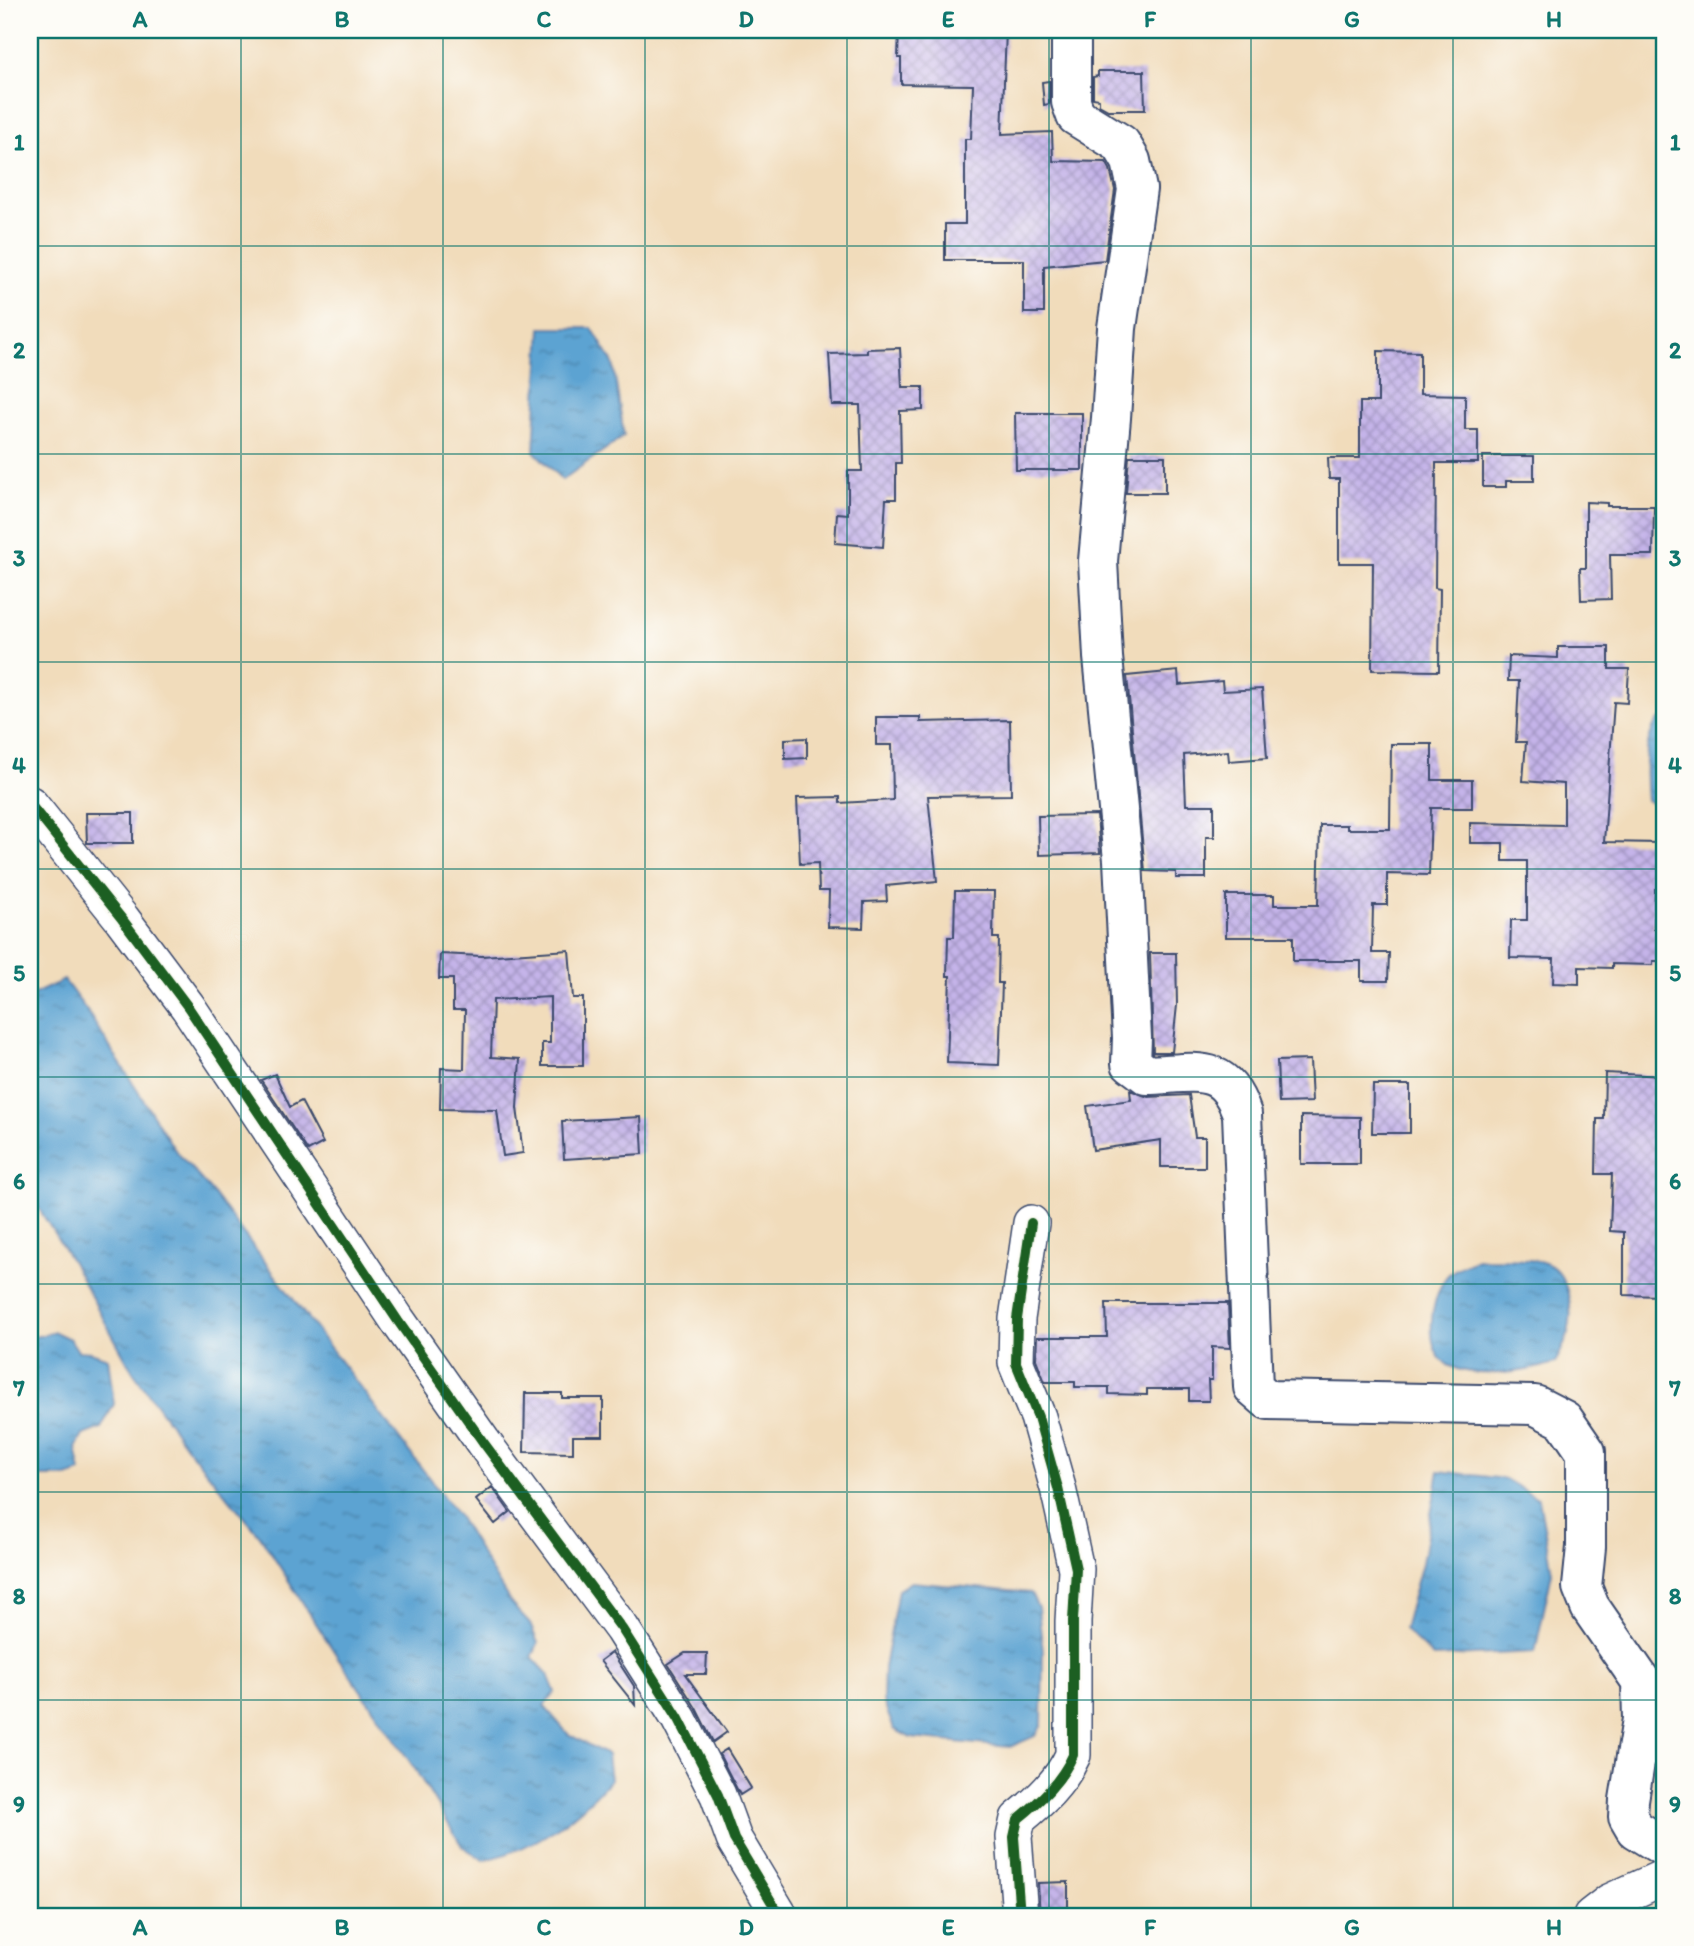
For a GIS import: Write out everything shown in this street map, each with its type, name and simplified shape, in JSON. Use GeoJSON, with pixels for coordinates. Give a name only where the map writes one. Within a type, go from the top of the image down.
{"type":"FeatureCollection","features":[{"type":"Feature","properties":{"kind":"main road"},"geometry":{"type":"LineString","coordinates":[[1071,30],[1073,109],[1076,116],[1121,144],[1131,161],[1137,189],[1117,328],[1098,561],[1103,657],[1123,860],[1131,1063],[1147,1075],[1192,1071],[1206,1073],[1226,1083],[1236,1095],[1242,1114],[1253,1387],[1268,1400],[1535,1405],[1564,1420],[1586,1452],[1586,1547],[1582,1587],[1590,1607],[1641,1681],[1642,1718],[1628,1817],[1635,1829],[1664,1847]]}},
{"type":"Feature","properties":{"kind":"street"},"geometry":{"type":"LineString","coordinates":[[30,804],[188,1007],[398,1321],[483,1442],[622,1629],[679,1718],[718,1795],[734,1839],[780,1916]]}},
{"type":"Feature","properties":{"kind":"street"},"geometry":{"type":"LineString","coordinates":[[1020,1916],[1014,1837],[1018,1819],[1038,1802],[1065,1772],[1073,1755],[1073,1621],[1076,1569],[1058,1488],[1038,1417],[1016,1363],[1017,1319],[1031,1223]]}},
{"type":"Feature","properties":{"kind":"street"},"geometry":{"type":"LineString","coordinates":[[1591,1916],[1609,1902],[1664,1877]]}},
{"type":"Feature","properties":{"kind":"water"},"geometry":{"type":"Polygon","coordinates":[[[541,328],[592,328],[613,363],[624,436],[562,480],[534,451],[541,328]]]}},
{"type":"Feature","properties":{"kind":"water"},"geometry":{"type":"Polygon","coordinates":[[[1664,719],[1664,811],[1647,800],[1646,770],[1650,737],[1659,720],[1664,719]]]}},
{"type":"Feature","properties":{"kind":"water"},"geometry":{"type":"Polygon","coordinates":[[[64,980],[87,1011],[175,1150],[211,1191],[458,1516],[512,1605],[530,1624],[538,1643],[532,1657],[548,1674],[555,1692],[544,1706],[568,1734],[607,1755],[610,1780],[568,1820],[537,1840],[484,1860],[462,1846],[415,1769],[337,1656],[260,1536],[188,1449],[133,1372],[72,1262],[30,1194],[30,996],[64,980]]]}},
{"type":"Feature","properties":{"kind":"water"},"geometry":{"type":"Polygon","coordinates":[[[1477,1259],[1542,1262],[1551,1266],[1564,1281],[1570,1302],[1570,1324],[1555,1363],[1516,1372],[1487,1373],[1459,1370],[1440,1358],[1432,1335],[1437,1295],[1448,1275],[1477,1259]]]}},
{"type":"Feature","properties":{"kind":"water"},"geometry":{"type":"Polygon","coordinates":[[[55,1332],[70,1339],[78,1351],[108,1358],[114,1404],[101,1428],[83,1435],[76,1448],[81,1472],[67,1477],[32,1477],[30,1338],[55,1332]]]}},
{"type":"Feature","properties":{"kind":"water"},"geometry":{"type":"Polygon","coordinates":[[[1439,1471],[1505,1479],[1539,1499],[1552,1572],[1535,1652],[1433,1657],[1404,1629],[1422,1563],[1439,1471]]]}},
{"type":"Feature","properties":{"kind":"water"},"geometry":{"type":"Polygon","coordinates":[[[911,1582],[1031,1593],[1038,1608],[1043,1651],[1042,1725],[1035,1736],[1010,1747],[911,1738],[894,1729],[883,1701],[884,1668],[898,1590],[911,1582]]]}},
{"type":"Feature","properties":{"kind":"building"},"geometry":{"type":"Polygon","coordinates":[[[899,30],[1006,30],[1002,134],[1052,132],[1053,161],[1106,162],[1110,169],[1115,190],[1105,260],[1044,266],[1044,313],[1024,313],[1024,260],[945,260],[945,224],[965,224],[965,139],[971,139],[973,85],[901,84],[899,30]]]}},
{"type":"Feature","properties":{"kind":"building"},"geometry":{"type":"Polygon","coordinates":[[[1098,71],[1144,71],[1145,110],[1108,110],[1099,105],[1099,99],[1093,98],[1093,77],[1098,76],[1098,71]]]}},
{"type":"Feature","properties":{"kind":"building"},"geometry":{"type":"Polygon","coordinates":[[[1049,81],[1049,104],[1044,105],[1042,82],[1049,81]]]}},
{"type":"Feature","properties":{"kind":"building"},"geometry":{"type":"Polygon","coordinates":[[[900,348],[902,387],[923,387],[923,410],[900,411],[901,463],[896,463],[896,499],[886,499],[883,547],[835,543],[837,513],[848,514],[848,471],[862,471],[860,405],[832,405],[829,354],[867,353],[867,349],[900,348]]]}},
{"type":"Feature","properties":{"kind":"building"},"geometry":{"type":"Polygon","coordinates":[[[1378,351],[1420,352],[1420,394],[1465,395],[1465,430],[1478,430],[1478,463],[1436,463],[1435,588],[1440,589],[1439,671],[1372,670],[1373,563],[1339,563],[1339,479],[1329,479],[1328,458],[1360,458],[1360,402],[1378,402],[1378,351]]]}},
{"type":"Feature","properties":{"kind":"building"},"geometry":{"type":"Polygon","coordinates":[[[1015,413],[1082,413],[1082,470],[1016,470],[1015,413]]]}},
{"type":"Feature","properties":{"kind":"building"},"geometry":{"type":"Polygon","coordinates":[[[1129,456],[1165,456],[1165,493],[1126,493],[1129,456]]]}},
{"type":"Feature","properties":{"kind":"building"},"geometry":{"type":"Polygon","coordinates":[[[1483,456],[1534,456],[1534,481],[1506,481],[1506,487],[1483,487],[1483,456]]]}},
{"type":"Feature","properties":{"kind":"building"},"geometry":{"type":"Polygon","coordinates":[[[1586,502],[1607,503],[1607,506],[1654,506],[1653,555],[1610,555],[1611,599],[1581,600],[1580,568],[1586,568],[1586,502]]]}},
{"type":"Feature","properties":{"kind":"building"},"geometry":{"type":"Polygon","coordinates":[[[1558,647],[1609,647],[1609,669],[1629,669],[1627,703],[1614,702],[1604,842],[1661,843],[1661,889],[1655,889],[1654,929],[1664,930],[1664,961],[1653,961],[1653,965],[1612,964],[1612,968],[1579,967],[1579,984],[1553,983],[1554,959],[1510,958],[1511,920],[1527,920],[1527,861],[1503,861],[1503,843],[1470,843],[1470,823],[1564,825],[1564,784],[1523,781],[1526,742],[1516,742],[1519,681],[1508,681],[1509,656],[1558,658],[1558,647]]]}},
{"type":"Feature","properties":{"kind":"building"},"geometry":{"type":"Polygon","coordinates":[[[1178,671],[1179,685],[1222,681],[1223,691],[1262,689],[1267,758],[1229,761],[1228,751],[1184,755],[1186,805],[1214,805],[1214,837],[1206,837],[1206,878],[1176,878],[1176,872],[1145,871],[1127,676],[1178,671]]]}},
{"type":"Feature","properties":{"kind":"building"},"geometry":{"type":"Polygon","coordinates":[[[876,717],[920,717],[920,722],[1010,720],[1011,795],[928,796],[937,881],[886,886],[887,901],[864,902],[863,928],[828,927],[829,891],[819,891],[818,863],[800,864],[797,798],[840,797],[840,803],[893,800],[892,745],[876,745],[876,717]]]}},
{"type":"Feature","properties":{"kind":"building"},"geometry":{"type":"Polygon","coordinates":[[[807,738],[807,758],[785,759],[785,739],[807,738]]]}},
{"type":"Feature","properties":{"kind":"building"},"geometry":{"type":"Polygon","coordinates":[[[1391,744],[1432,744],[1432,780],[1472,780],[1472,808],[1431,808],[1429,875],[1387,874],[1387,905],[1373,905],[1372,953],[1389,953],[1388,981],[1361,981],[1361,961],[1293,961],[1293,937],[1226,937],[1226,895],[1274,895],[1274,905],[1318,905],[1320,825],[1347,825],[1347,829],[1390,829],[1391,744]]]}},
{"type":"Feature","properties":{"kind":"building"},"geometry":{"type":"Polygon","coordinates":[[[86,813],[133,813],[133,843],[87,843],[86,813]]]}},
{"type":"Feature","properties":{"kind":"building"},"geometry":{"type":"Polygon","coordinates":[[[1097,815],[1100,853],[1039,855],[1038,816],[1097,815]]]}},
{"type":"Feature","properties":{"kind":"building"},"geometry":{"type":"Polygon","coordinates":[[[955,891],[994,891],[993,938],[999,938],[998,983],[1002,983],[999,1065],[947,1063],[950,976],[947,976],[948,937],[954,937],[955,891]]]}},
{"type":"Feature","properties":{"kind":"building"},"geometry":{"type":"Polygon","coordinates":[[[569,950],[573,998],[583,998],[583,1066],[542,1066],[542,1043],[550,1043],[550,997],[493,1000],[491,1057],[520,1059],[517,1108],[523,1153],[503,1156],[497,1110],[440,1109],[441,1068],[464,1069],[465,1010],[453,1010],[453,979],[439,979],[440,954],[482,956],[569,950]]]}},
{"type":"Feature","properties":{"kind":"building"},"geometry":{"type":"Polygon","coordinates":[[[1150,953],[1176,953],[1177,1005],[1172,1052],[1153,1052],[1150,953]]]}},
{"type":"Feature","properties":{"kind":"building"},"geometry":{"type":"Polygon","coordinates":[[[1310,1060],[1312,1102],[1279,1103],[1277,1061],[1310,1060]]]}},
{"type":"Feature","properties":{"kind":"building"},"geometry":{"type":"Polygon","coordinates":[[[1605,1073],[1664,1076],[1662,1296],[1624,1295],[1624,1232],[1610,1231],[1612,1174],[1596,1174],[1597,1119],[1604,1119],[1605,1073]]]}},
{"type":"Feature","properties":{"kind":"building"},"geometry":{"type":"Polygon","coordinates":[[[275,1074],[290,1107],[301,1101],[323,1143],[308,1151],[261,1080],[275,1074]]]}},
{"type":"Feature","properties":{"kind":"building"},"geometry":{"type":"Polygon","coordinates":[[[1373,1085],[1410,1085],[1410,1133],[1372,1133],[1373,1085]]]}},
{"type":"Feature","properties":{"kind":"building"},"geometry":{"type":"Polygon","coordinates":[[[1130,1090],[1148,1097],[1189,1095],[1195,1137],[1205,1137],[1205,1167],[1161,1167],[1161,1140],[1093,1150],[1087,1106],[1131,1100],[1130,1090]]]}},
{"type":"Feature","properties":{"kind":"building"},"geometry":{"type":"Polygon","coordinates":[[[1301,1116],[1360,1117],[1360,1164],[1301,1164],[1301,1116]]]}},
{"type":"Feature","properties":{"kind":"building"},"geometry":{"type":"Polygon","coordinates":[[[641,1117],[643,1154],[564,1159],[562,1121],[641,1117]]]}},
{"type":"Feature","properties":{"kind":"building"},"geometry":{"type":"Polygon","coordinates":[[[1106,1303],[1228,1303],[1230,1348],[1212,1347],[1212,1380],[1208,1380],[1209,1401],[1189,1401],[1189,1389],[1147,1389],[1147,1395],[1109,1394],[1109,1387],[1075,1387],[1075,1382],[1045,1382],[1036,1359],[1037,1337],[1107,1337],[1106,1303]]]}},
{"type":"Feature","properties":{"kind":"building"},"geometry":{"type":"Polygon","coordinates":[[[525,1393],[562,1393],[562,1398],[603,1398],[603,1436],[573,1436],[573,1453],[524,1452],[525,1393]]]}},
{"type":"Feature","properties":{"kind":"building"},"geometry":{"type":"Polygon","coordinates":[[[492,1487],[510,1512],[495,1524],[476,1500],[492,1487]]]}},
{"type":"Feature","properties":{"kind":"building"},"geometry":{"type":"Polygon","coordinates":[[[612,1652],[634,1686],[635,1705],[600,1661],[612,1652]]]}},
{"type":"Feature","properties":{"kind":"building"},"geometry":{"type":"Polygon","coordinates":[[[685,1653],[707,1653],[706,1674],[685,1674],[727,1732],[713,1742],[696,1708],[668,1664],[685,1653]]]}},
{"type":"Feature","properties":{"kind":"building"},"geometry":{"type":"Polygon","coordinates":[[[727,1749],[751,1788],[740,1795],[719,1754],[727,1749]]]}},
{"type":"Feature","properties":{"kind":"building"},"geometry":{"type":"Polygon","coordinates":[[[1068,1882],[1068,1916],[1040,1916],[1038,1883],[1068,1882]]]}},
{"type":"Feature","properties":{"kind":"cycle path"},"geometry":{"type":"LineString","coordinates":[[30,804],[188,1007],[398,1321],[483,1442],[622,1629],[679,1719],[718,1795],[734,1839],[780,1916]]}},
{"type":"Feature","properties":{"kind":"cycle path"},"geometry":{"type":"LineString","coordinates":[[1020,1916],[1014,1837],[1018,1819],[1049,1790],[1073,1755],[1073,1621],[1076,1569],[1058,1488],[1038,1417],[1016,1363],[1017,1319],[1031,1223]]}}]}
